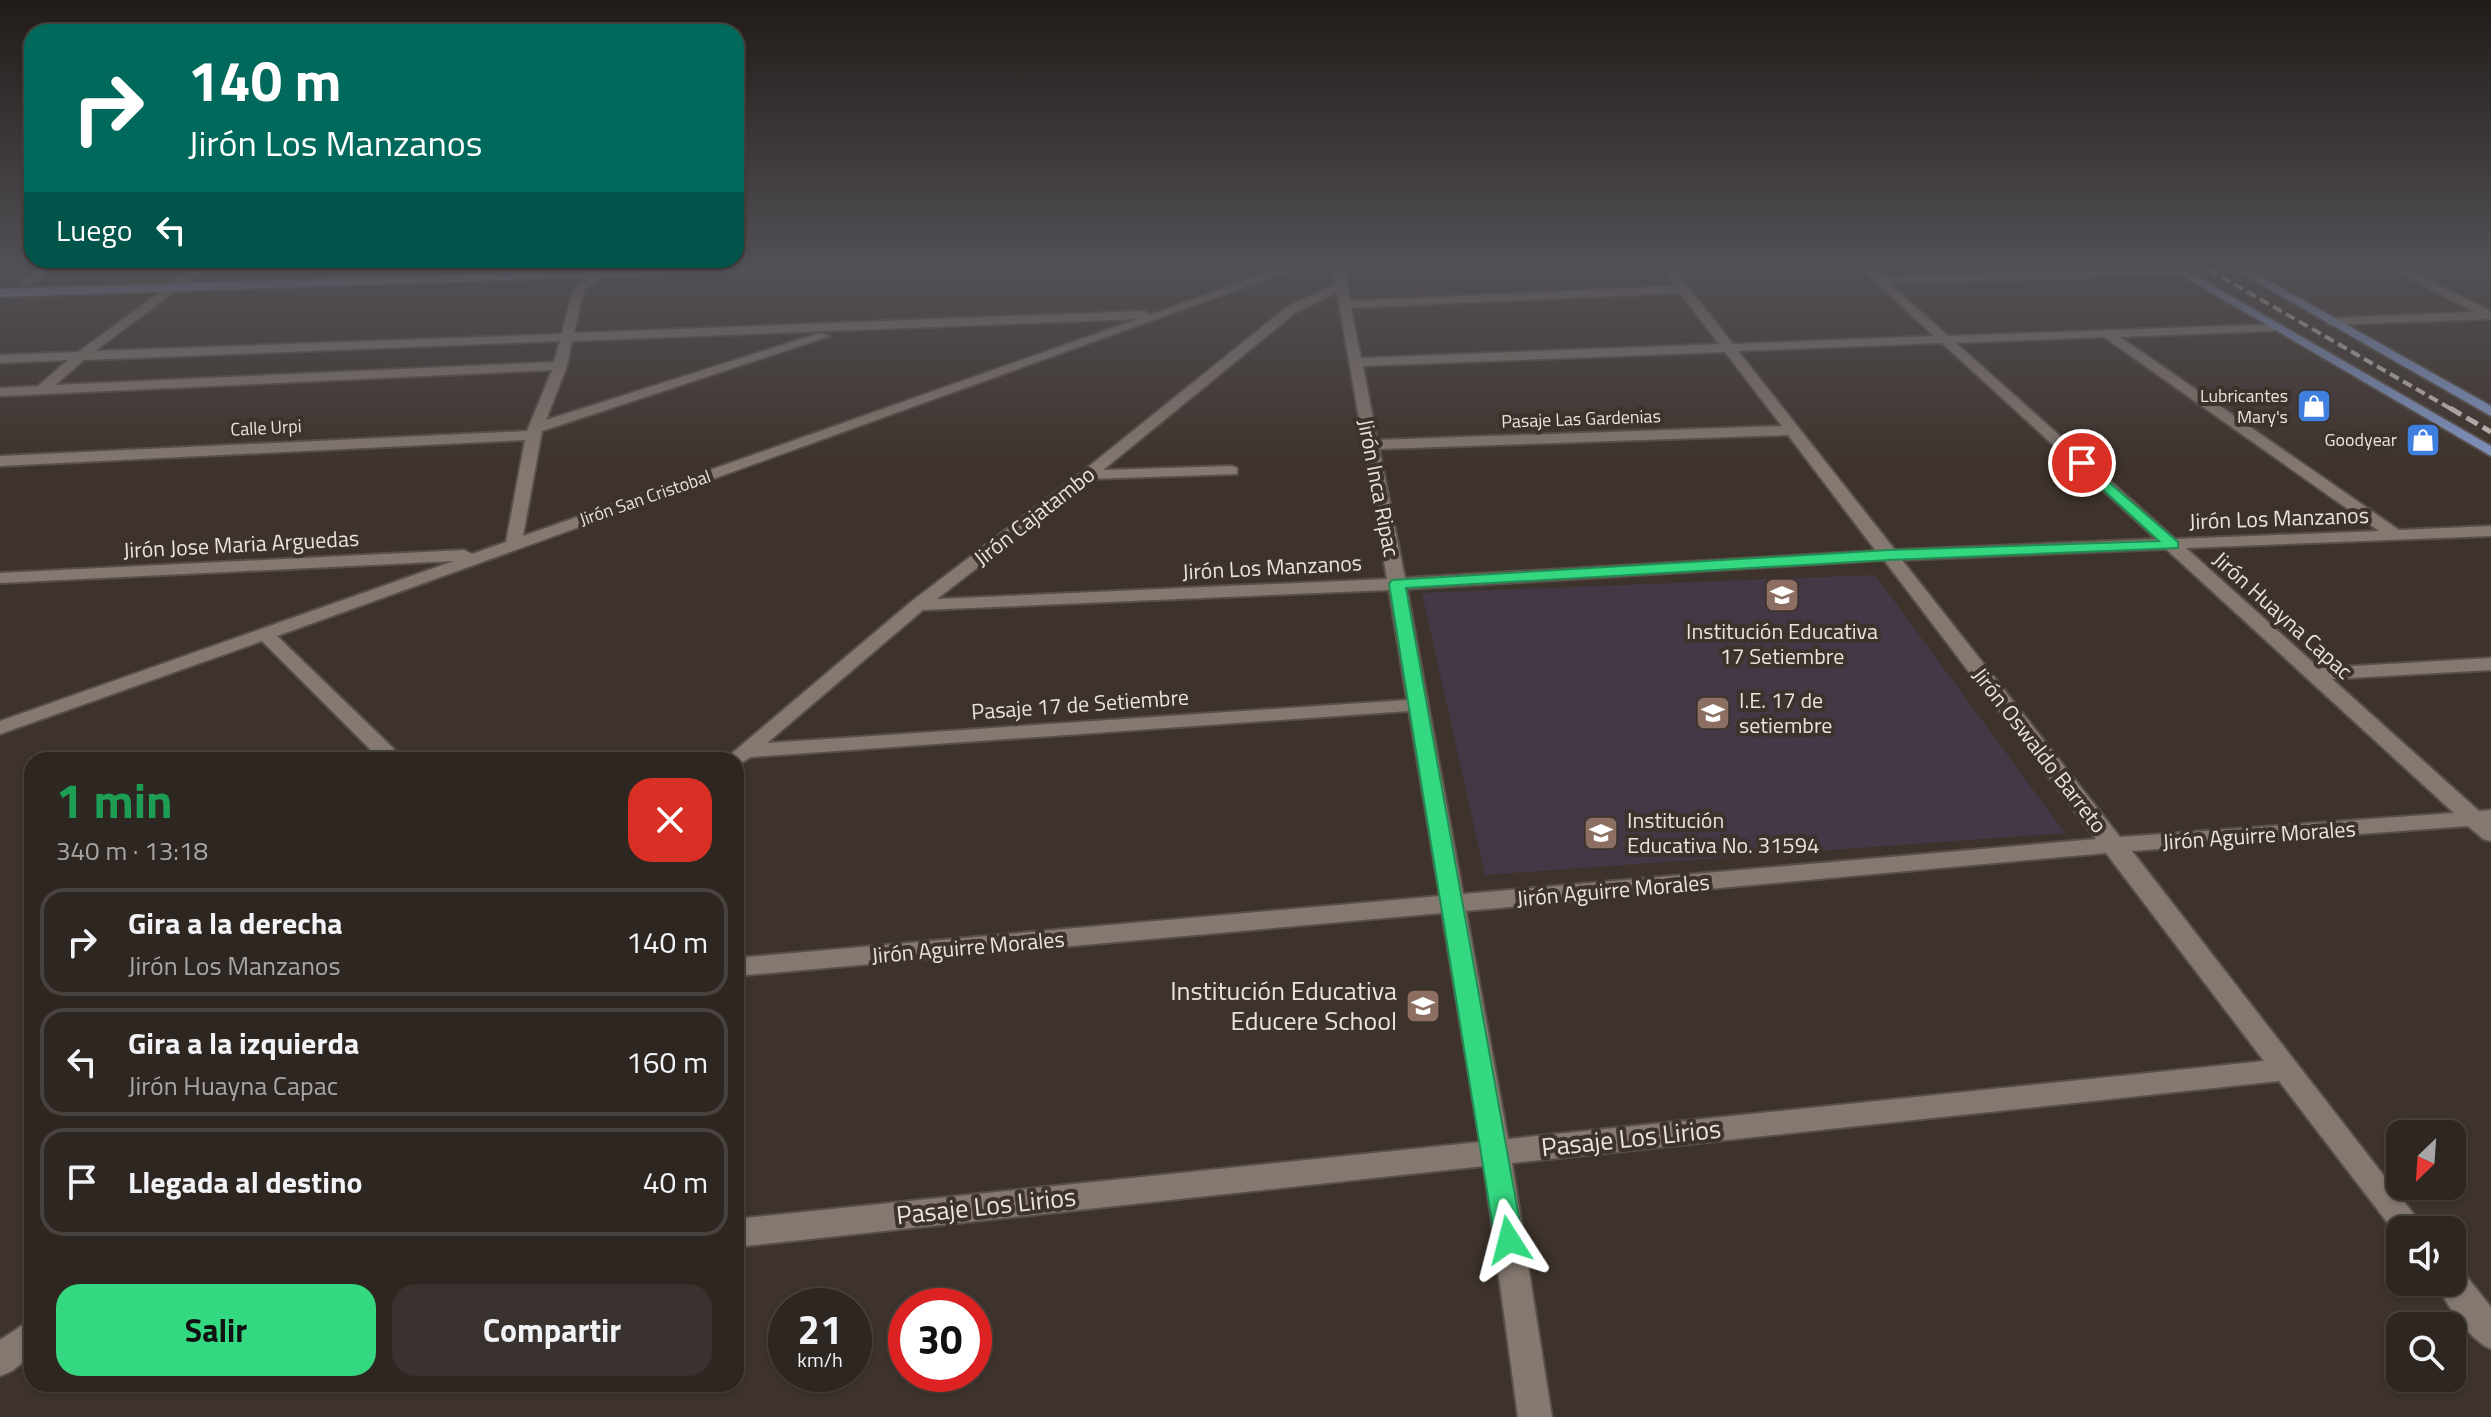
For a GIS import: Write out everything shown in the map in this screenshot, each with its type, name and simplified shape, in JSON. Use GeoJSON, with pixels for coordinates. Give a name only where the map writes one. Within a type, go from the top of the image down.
{"type":"FeatureCollection","features":[{"type":"Feature","properties":{"kind":"main road"},"geometry":{"type":"LineString","coordinates":[[2288,335],[2491,452]]}},
{"type":"Feature","properties":{"kind":"main road"},"geometry":{"type":"LineString","coordinates":[[2355,335],[2491,412]]}},
{"type":"Feature","properties":{"kind":"street"},"geometry":{"type":"LineString","coordinates":[[42,390],[109,335]]}},
{"type":"Feature","properties":{"kind":"street"},"geometry":{"type":"LineString","coordinates":[[514,543],[535,432],[560,366],[567,335]]}},
{"type":"Feature","properties":{"kind":"street"},"geometry":{"type":"LineString","coordinates":[[0,359],[666,335]]}},
{"type":"Feature","properties":{"kind":"street","name":"Calle Urpi"},"geometry":{"type":"LineString","coordinates":[[0,461],[535,432],[829,335]]}},
{"type":"Feature","properties":{"kind":"street","name":"Jirón San Cristobal"},"geometry":{"type":"LineString","coordinates":[[4,722],[265,634],[514,543],[1108,335]]}},
{"type":"Feature","properties":{"kind":"street","name":"Jirón Cajatambo"},"geometry":{"type":"LineString","coordinates":[[744,752],[918,605],[1087,475],[1260,335]]}},
{"type":"Feature","properties":{"kind":"street","name":"Jirón Inca Ripac"},"geometry":{"type":"LineString","coordinates":[[1351,335],[1496,1152],[1535,1417]]}},
{"type":"Feature","properties":{"kind":"street","name":"Jirón Oswaldo Barreto"},"geometry":{"type":"LineString","coordinates":[[1719,335],[2400,1216]]}},
{"type":"Feature","properties":{"kind":"street","name":"Jirón Huayna Capac"},"geometry":{"type":"LineString","coordinates":[[1940,335],[2485,823]]}},
{"type":"Feature","properties":{"kind":"street"},"geometry":{"type":"LineString","coordinates":[[1356,362],[2057,335]]}},
{"type":"Feature","properties":{"kind":"street"},"geometry":{"type":"LineString","coordinates":[[2109,335],[2396,535]]}},
{"type":"Feature","properties":{"kind":"street"},"geometry":{"type":"LineString","coordinates":[[0,392],[560,366]]}},
{"type":"Feature","properties":{"kind":"street","name":"Pasaje Las Gardenias"},"geometry":{"type":"LineString","coordinates":[[1370,445],[1793,430]]}},
{"type":"Feature","properties":{"kind":"street"},"geometry":{"type":"LineString","coordinates":[[1087,475],[1232,471]]}},
{"type":"Feature","properties":{"kind":"street","name":"Jirón Los Manzanos"},"geometry":{"type":"LineString","coordinates":[[918,605],[1397,584],[1889,555],[2491,531]]}},
{"type":"Feature","properties":{"kind":"street","name":"Jirón Jose Maria Arguedas"},"geometry":{"type":"LineString","coordinates":[[0,578],[484,554]]}},
{"type":"Feature","properties":{"kind":"street"},"geometry":{"type":"LineString","coordinates":[[265,634],[385,752]]}},
{"type":"Feature","properties":{"kind":"street"},"geometry":{"type":"LineString","coordinates":[[2315,674],[2491,664]]}},
{"type":"Feature","properties":{"kind":"street","name":"Pasaje 17 de Setiembre"},"geometry":{"type":"LineString","coordinates":[[744,755],[1416,705]]}},
{"type":"Feature","properties":{"kind":"street","name":"Jirón Aguirre Morales"},"geometry":{"type":"LineString","coordinates":[[744,966],[2114,845],[2485,823]]}},
{"type":"Feature","properties":{"kind":"street","name":"Pasaje Los Lirios"},"geometry":{"type":"LineString","coordinates":[[744,1232],[2287,1069]]}},
{"type":"Feature","properties":{"kind":"street"},"geometry":{"type":"LineString","coordinates":[[2463,1296],[2491,1333]]}},
{"type":"Feature","properties":{"kind":"street"},"geometry":{"type":"LineString","coordinates":[[0,1360],[24,1341]]}},
{"type":"Feature","properties":{"kind":"shaded area","name":"I.E. 17 de setiembre"},"geometry":{"type":"Polygon","coordinates":[[[1875,575],[2065,833],[1485,875],[1422,593],[1875,575]]]}},
{"type":"Feature","properties":{"kind":"railway"},"geometry":{"type":"LineString","coordinates":[[2323,335],[2453,410]]}},
{"type":"Feature","properties":{"kind":"railway"},"geometry":{"type":"LineString","coordinates":[[2450,408],[2491,432]]}},
{"type":"Feature","properties":{"kind":"place","name":"Lubricantes Mary's"},"geometry":{"type":"Point","coordinates":[2314,406]}},
{"type":"Feature","properties":{"kind":"place","name":"Goodyear"},"geometry":{"type":"Point","coordinates":[2423,440]}},
{"type":"Feature","properties":{"kind":"place","name":"Institución Educativa 17 Setiembre"},"geometry":{"type":"Point","coordinates":[1782,595]}},
{"type":"Feature","properties":{"kind":"place","name":"I.E. 17 de setiembre"},"geometry":{"type":"Point","coordinates":[1713,713]}},
{"type":"Feature","properties":{"kind":"place","name":"Institución Educativa No. 31594"},"geometry":{"type":"Point","coordinates":[1601,833]}},
{"type":"Feature","properties":{"kind":"place","name":"Institución Educativa Educere School"},"geometry":{"type":"Point","coordinates":[1423,1006]}},
{"type":"Feature","properties":{"kind":"route"},"geometry":{"type":"LineString","coordinates":[[1509,1240],[1397,584],[1889,555],[2172,545],[2082,463]]}}]}
